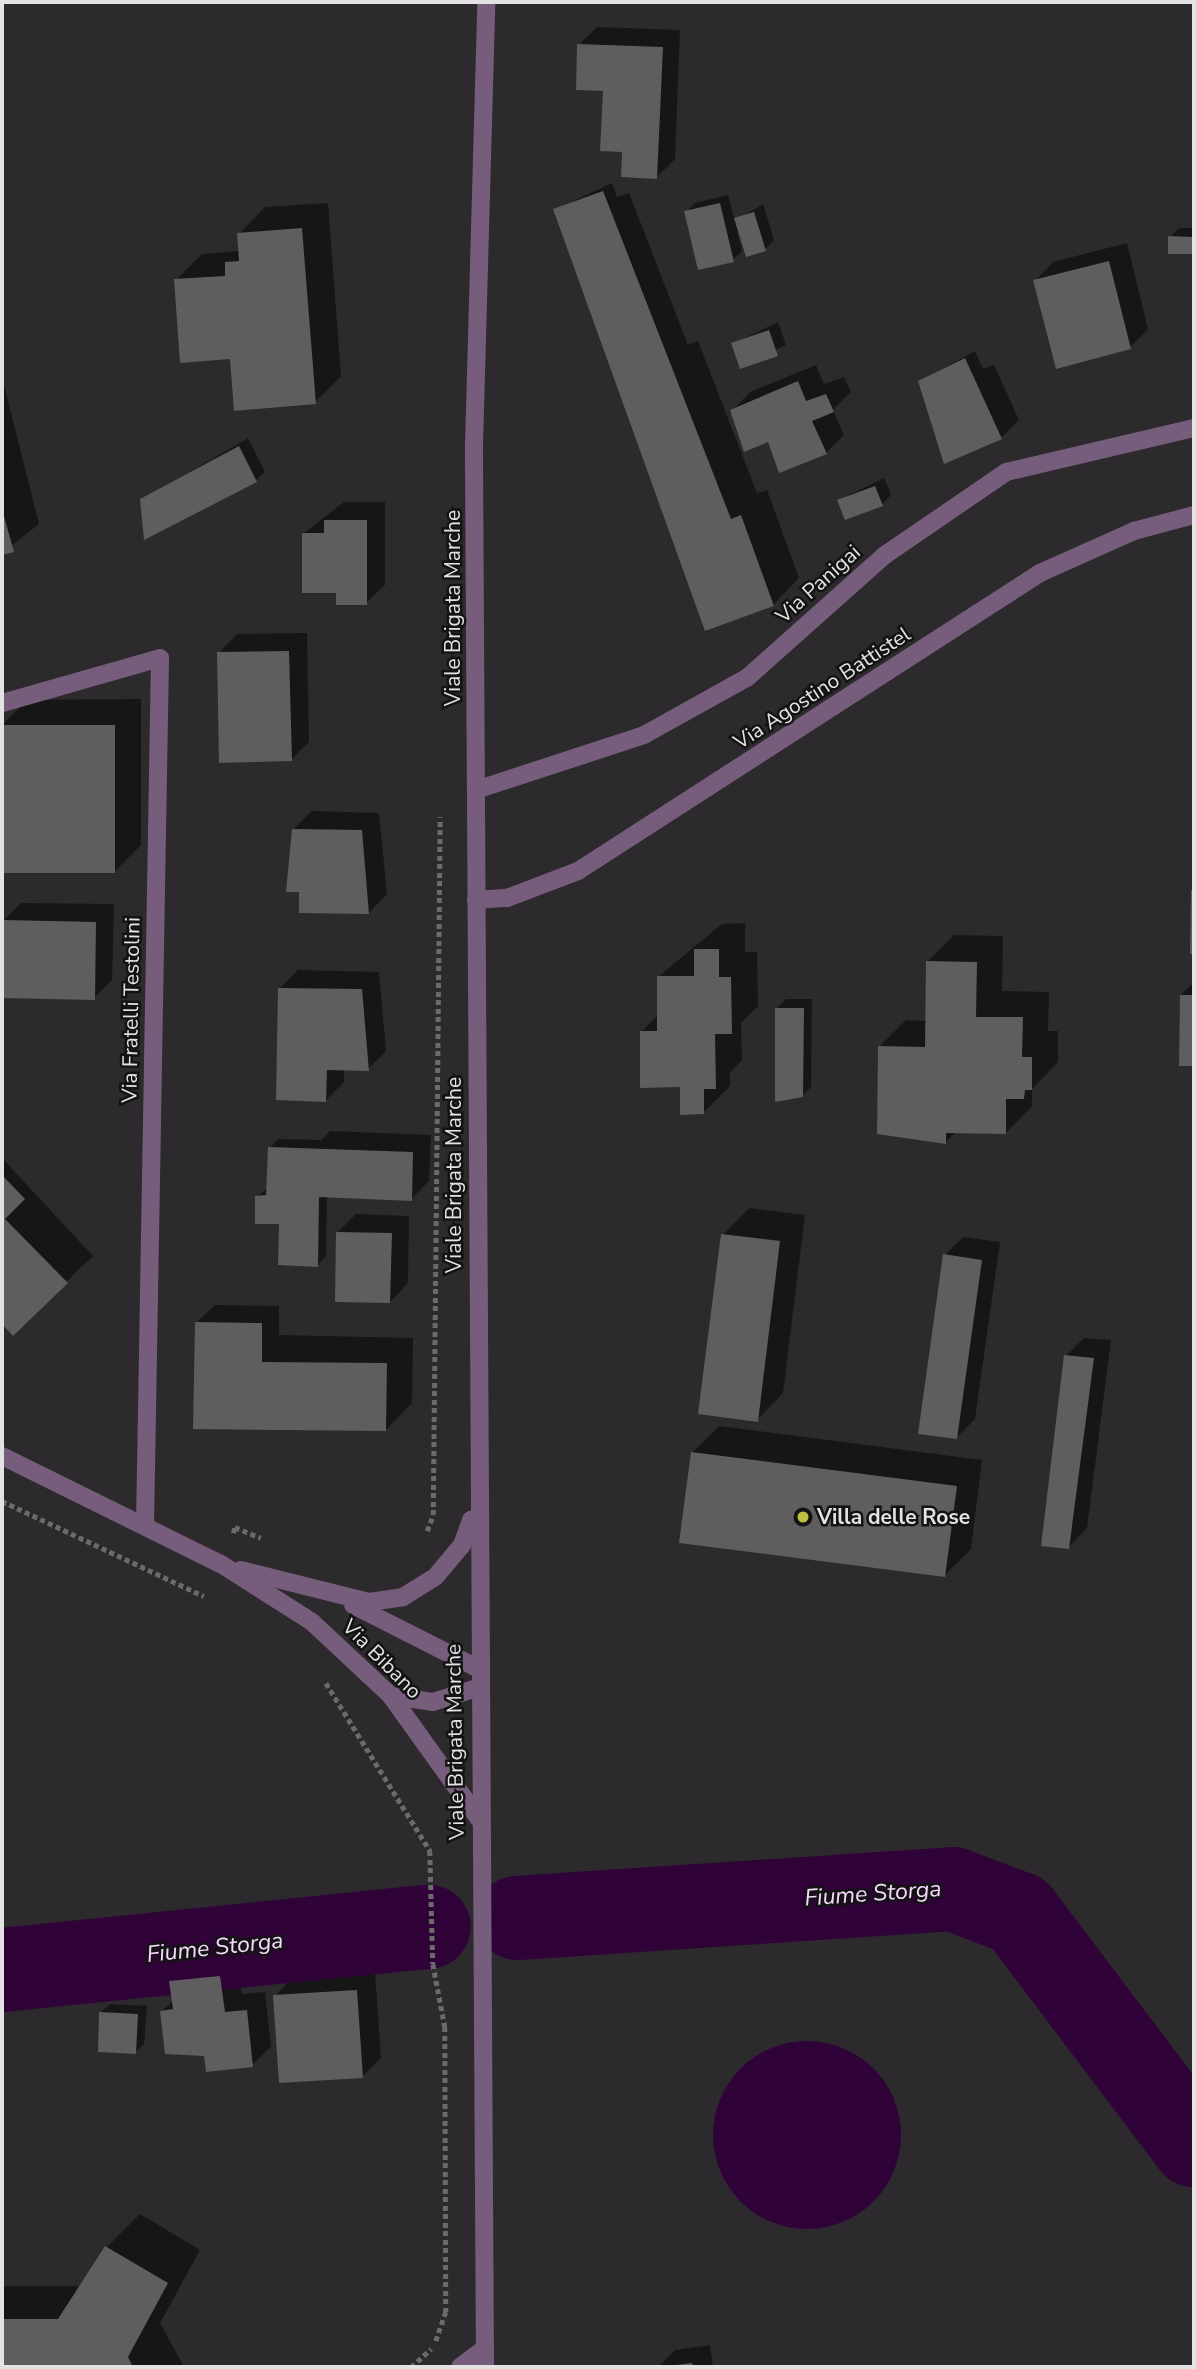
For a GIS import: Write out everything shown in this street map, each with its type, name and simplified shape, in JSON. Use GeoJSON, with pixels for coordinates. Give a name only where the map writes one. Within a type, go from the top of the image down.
{"type":"FeatureCollection","features":[{"type":"Feature","properties":{"kind":"street","name":"Viale Brigata Marche"},"geometry":{"type":"LineString","coordinates":[[485,2367],[477,1688],[477,790],[474,445],[486,2]]}},
{"type":"Feature","properties":{"kind":"street","name":"Via Panigai"},"geometry":{"type":"LineString","coordinates":[[477,790],[644,734],[748,677],[885,555],[1006,472],[1194,428]]}},
{"type":"Feature","properties":{"kind":"street","name":"Via Agostino Battistel"},"geometry":{"type":"LineString","coordinates":[[477,900],[506,898],[578,871],[1040,573],[1134,531],[1194,515]]}},
{"type":"Feature","properties":{"kind":"street","name":"Via Fratelli Testolini"},"geometry":{"type":"LineString","coordinates":[[2,703],[160,658],[145,1526]]}},
{"type":"Feature","properties":{"kind":"street","name":"Via Bibano"},"geometry":{"type":"LineString","coordinates":[[2,1456],[221,1564],[312,1622],[391,1696],[479,1819]]}},
{"type":"Feature","properties":{"kind":"street","name":"Via Bibano"},"geometry":{"type":"LineString","coordinates":[[221,1564],[326,1595],[369,1602],[403,1597],[436,1576],[462,1545],[476,1505]]}},
{"type":"Feature","properties":{"kind":"street"},"geometry":{"type":"LineString","coordinates":[[326,1595],[396,1622],[477,1668]]}},
{"type":"Feature","properties":{"kind":"street"},"geometry":{"type":"LineString","coordinates":[[391,1696],[433,1702],[477,1688]]}},
{"type":"Feature","properties":{"kind":"street"},"geometry":{"type":"LineString","coordinates":[[460,2367],[485,2348]]}},
{"type":"Feature","properties":{"kind":"path"},"geometry":{"type":"LineString","coordinates":[[422,1545],[433,1514],[440,809]]}},
{"type":"Feature","properties":{"kind":"path"},"geometry":{"type":"LineString","coordinates":[[2,1501],[219,1603]]}},
{"type":"Feature","properties":{"kind":"path"},"geometry":{"type":"LineString","coordinates":[[230,1540],[235,1527],[271,1543]]}},
{"type":"Feature","properties":{"kind":"path"},"geometry":{"type":"LineString","coordinates":[[323,1678],[430,1851],[433,1964],[445,2027],[446,2312],[439,2338],[411,2367]]}},
{"type":"Feature","properties":{"kind":"shaded area"},"geometry":{"type":"Polygon","coordinates":[[[807,2041],[843,2048],[873,2069],[894,2099],[901,2135],[894,2171],[873,2201],[843,2222],[807,2229],[771,2222],[741,2201],[720,2171],[713,2135],[720,2099],[741,2069],[771,2048],[807,2041]]]}},
{"type":"Feature","properties":{"kind":"building"},"geometry":{"type":"Polygon","coordinates":[[[577,44],[663,47],[657,179],[621,177],[622,152],[600,151],[603,91],[576,90],[577,44]]]}},
{"type":"Feature","properties":{"kind":"building"},"geometry":{"type":"Polygon","coordinates":[[[603,191],[731,519],[741,515],[774,606],[705,631],[553,209],[603,191]]]}},
{"type":"Feature","properties":{"kind":"building"},"geometry":{"type":"Polygon","coordinates":[[[720,203],[734,262],[698,270],[684,211],[720,203]]]}},
{"type":"Feature","properties":{"kind":"building"},"geometry":{"type":"Polygon","coordinates":[[[754,212],[766,251],[746,257],[734,218],[754,212]]]}},
{"type":"Feature","properties":{"kind":"building"},"geometry":{"type":"Polygon","coordinates":[[[302,228],[316,404],[234,411],[230,359],[180,363],[174,279],[225,276],[225,262],[239,261],[237,233],[302,228]]]}},
{"type":"Feature","properties":{"kind":"building"},"geometry":{"type":"Polygon","coordinates":[[[1168,236],[1194,237],[1194,254],[1168,254],[1168,236]]]}},
{"type":"Feature","properties":{"kind":"building"},"geometry":{"type":"Polygon","coordinates":[[[1109,261],[1131,349],[1056,369],[1033,280],[1109,261]]]}},
{"type":"Feature","properties":{"kind":"building"},"geometry":{"type":"Polygon","coordinates":[[[769,330],[778,356],[740,369],[731,343],[769,330]]]}},
{"type":"Feature","properties":{"kind":"building"},"geometry":{"type":"Polygon","coordinates":[[[965,358],[1002,439],[944,464],[918,381],[965,358]]]}},
{"type":"Feature","properties":{"kind":"building"},"geometry":{"type":"Polygon","coordinates":[[[798,381],[806,401],[826,394],[834,412],[812,421],[827,454],[779,473],[768,442],[744,452],[730,410],[798,381]]]}},
{"type":"Feature","properties":{"kind":"building"},"geometry":{"type":"Polygon","coordinates":[[[239,446],[257,482],[144,540],[140,499],[239,446]]]}},
{"type":"Feature","properties":{"kind":"building"},"geometry":{"type":"Polygon","coordinates":[[[875,486],[883,506],[845,520],[837,500],[875,486]]]}},
{"type":"Feature","properties":{"kind":"building"},"geometry":{"type":"Polygon","coordinates":[[[2,509],[14,552],[2,555],[2,509]]]}},
{"type":"Feature","properties":{"kind":"building"},"geometry":{"type":"Polygon","coordinates":[[[324,520],[367,520],[367,605],[336,605],[336,593],[302,593],[302,533],[324,533],[324,520]]]}},
{"type":"Feature","properties":{"kind":"building"},"geometry":{"type":"Polygon","coordinates":[[[289,651],[292,761],[219,763],[217,652],[289,651]]]}},
{"type":"Feature","properties":{"kind":"building"},"geometry":{"type":"Polygon","coordinates":[[[2,725],[115,725],[115,873],[2,873],[2,725]]]}},
{"type":"Feature","properties":{"kind":"building"},"geometry":{"type":"Polygon","coordinates":[[[292,829],[362,830],[369,914],[299,913],[299,892],[286,892],[292,829]]]}},
{"type":"Feature","properties":{"kind":"building"},"geometry":{"type":"Polygon","coordinates":[[[1191,890],[1194,890],[1194,954],[1190,954],[1191,890]]]}},
{"type":"Feature","properties":{"kind":"building"},"geometry":{"type":"Polygon","coordinates":[[[2,920],[96,922],[95,1000],[2,998],[2,920]]]}},
{"type":"Feature","properties":{"kind":"building"},"geometry":{"type":"Polygon","coordinates":[[[694,949],[719,949],[719,977],[731,977],[732,1034],[715,1034],[716,1089],[704,1089],[704,1114],[680,1115],[680,1087],[640,1088],[640,1031],[657,1031],[657,976],[694,976],[694,949]]]}},
{"type":"Feature","properties":{"kind":"building"},"geometry":{"type":"Polygon","coordinates":[[[926,961],[977,962],[976,1017],[1023,1017],[1022,1057],[1032,1057],[1032,1090],[1025,1090],[1024,1099],[1006,1099],[1006,1134],[946,1133],[946,1144],[877,1134],[878,1046],[925,1047],[926,961]]]}},
{"type":"Feature","properties":{"kind":"building"},"geometry":{"type":"Polygon","coordinates":[[[278,988],[362,989],[369,1071],[327,1070],[326,1102],[276,1100],[278,988]]]}},
{"type":"Feature","properties":{"kind":"building"},"geometry":{"type":"Polygon","coordinates":[[[1180,995],[1194,995],[1194,1066],[1179,1066],[1180,995]]]}},
{"type":"Feature","properties":{"kind":"building"},"geometry":{"type":"Polygon","coordinates":[[[775,1008],[804,1008],[803,1097],[775,1102],[775,1008]]]}},
{"type":"Feature","properties":{"kind":"building"},"geometry":{"type":"Polygon","coordinates":[[[268,1147],[413,1152],[412,1201],[319,1197],[318,1267],[278,1265],[279,1224],[255,1224],[255,1196],[266,1195],[268,1147]]]}},
{"type":"Feature","properties":{"kind":"building"},"geometry":{"type":"Polygon","coordinates":[[[2,1175],[25,1199],[5,1219],[68,1283],[13,1336],[2,1324],[2,1175]]]}},
{"type":"Feature","properties":{"kind":"building"},"geometry":{"type":"Polygon","coordinates":[[[336,1232],[392,1233],[390,1303],[335,1302],[336,1232]]]}},
{"type":"Feature","properties":{"kind":"building"},"geometry":{"type":"Polygon","coordinates":[[[721,1234],[780,1241],[758,1422],[698,1414],[721,1234]]]}},
{"type":"Feature","properties":{"kind":"building"},"geometry":{"type":"Polygon","coordinates":[[[943,1254],[982,1260],[957,1439],[918,1434],[943,1254]]]}},
{"type":"Feature","properties":{"kind":"building"},"geometry":{"type":"Polygon","coordinates":[[[195,1322],[262,1323],[262,1362],[387,1363],[386,1431],[193,1429],[195,1322]]]}},
{"type":"Feature","properties":{"kind":"building"},"geometry":{"type":"Polygon","coordinates":[[[1064,1355],[1094,1358],[1069,1549],[1041,1546],[1064,1355]]]}},
{"type":"Feature","properties":{"kind":"building"},"geometry":{"type":"Polygon","coordinates":[[[691,1452],[957,1486],[945,1577],[679,1543],[691,1452]]]}},
{"type":"Feature","properties":{"kind":"building"},"geometry":{"type":"Polygon","coordinates":[[[220,1976],[225,2012],[247,2010],[253,2067],[206,2072],[204,2056],[165,2054],[160,2011],[173,2009],[169,1981],[220,1976]]]}},
{"type":"Feature","properties":{"kind":"building"},"geometry":{"type":"Polygon","coordinates":[[[357,1990],[363,2078],[279,2083],[273,1995],[357,1990]]]}},
{"type":"Feature","properties":{"kind":"building"},"geometry":{"type":"Polygon","coordinates":[[[99,2012],[138,2014],[136,2054],[98,2052],[99,2012]]]}},
{"type":"Feature","properties":{"kind":"building"},"geometry":{"type":"Polygon","coordinates":[[[105,2246],[168,2283],[128,2357],[133,2367],[2,2367],[2,2319],[58,2319],[105,2246]]]}},
{"type":"Feature","properties":{"kind":"building"},"geometry":{"type":"Polygon","coordinates":[[[692,2363],[693,2367],[669,2367],[669,2366],[692,2363]]]}},
{"type":"Feature","properties":{"kind":"waterway","name":"Fiume Storga"},"geometry":{"type":"LineString","coordinates":[[517,1918],[953,1889],[1019,1914],[1194,2145]]}},
{"type":"Feature","properties":{"kind":"waterway","name":"Fiume Storga"},"geometry":{"type":"LineString","coordinates":[[2,1970],[429,1927]]}},
{"type":"Feature","properties":{"kind":"place","name":"Villa delle Rose"},"geometry":{"type":"Point","coordinates":[803,1517]}}]}
